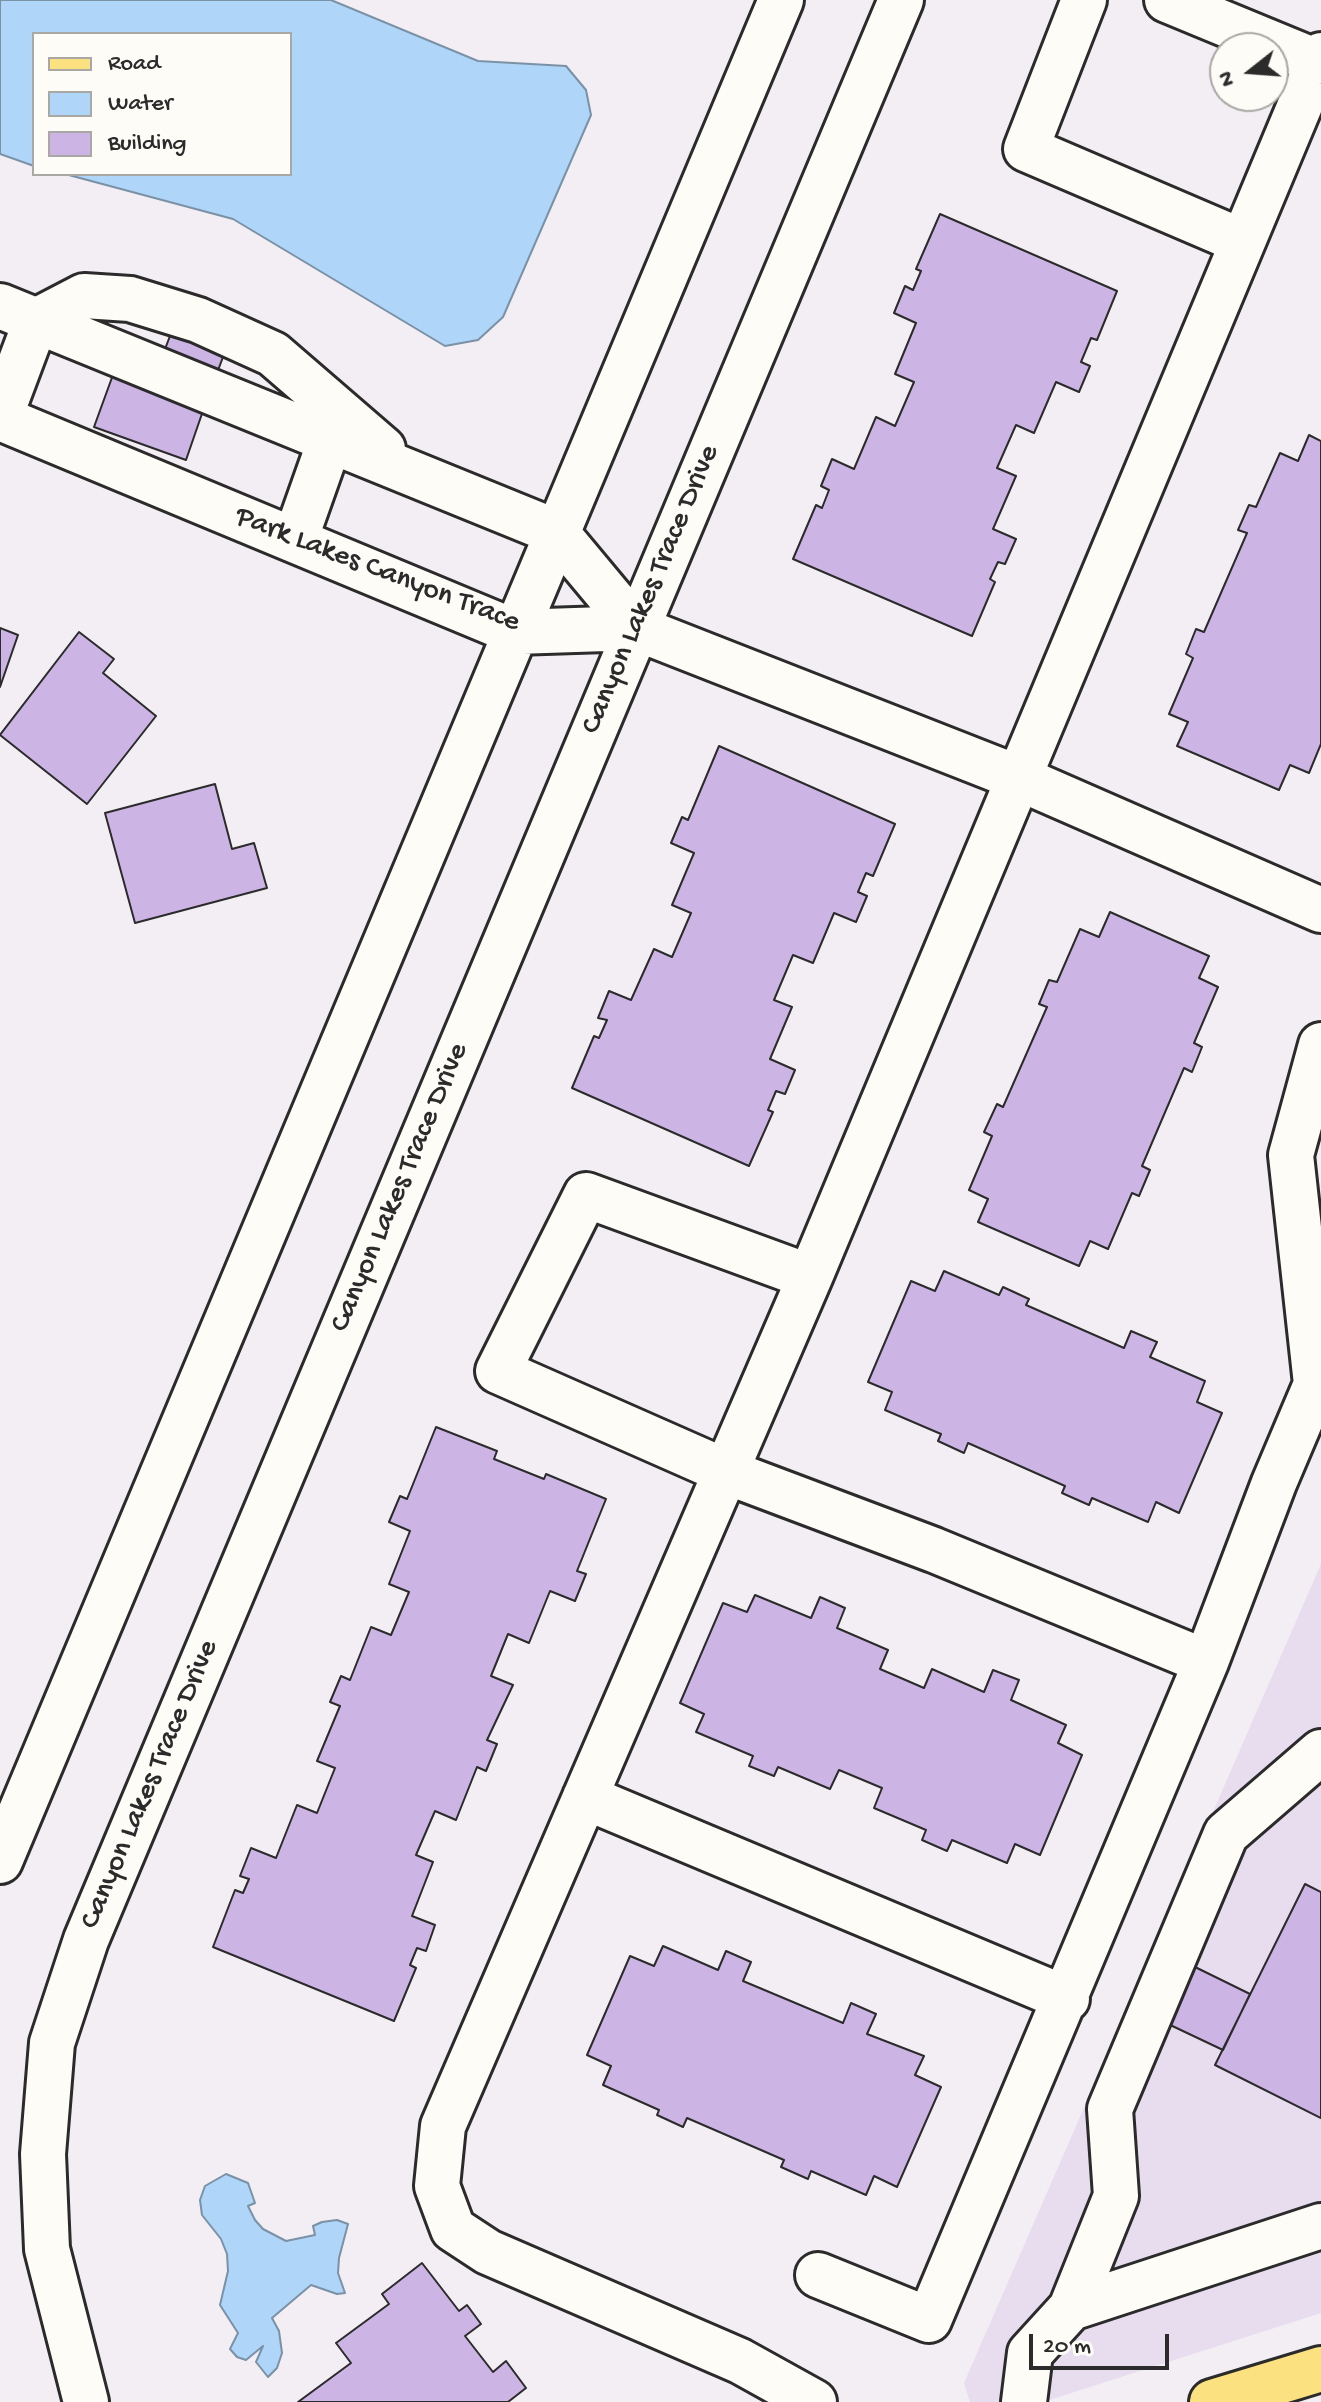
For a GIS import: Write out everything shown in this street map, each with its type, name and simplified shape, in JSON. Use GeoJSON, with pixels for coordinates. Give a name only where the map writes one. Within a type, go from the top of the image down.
{"type":"FeatureCollection","features":[{"type":"Feature","properties":{"kind":"main road"},"geometry":{"type":"LineString","coordinates":[[1212,2402],[1321,2369]]}},
{"type":"Feature","properties":{"kind":"street"},"geometry":{"type":"LineString","coordinates":[[0,1861],[781,0]]}},
{"type":"Feature","properties":{"kind":"street","name":"Canyon Lakes Trace Drive"},"geometry":{"type":"LineString","coordinates":[[86,2402],[47,2249],[43,2154],[52,2043],[86,1940],[901,0]]}},
{"type":"Feature","properties":{"kind":"street"},"geometry":{"type":"LineString","coordinates":[[1084,0],[1026,149],[1241,241]]}},
{"type":"Feature","properties":{"kind":"street"},"geometry":{"type":"LineString","coordinates":[[814,2402],[740,2361],[488,2252],[453,2229],[437,2186],[443,2126],[727,1472],[1021,779],[1319,58],[1167,0]]}},
{"type":"Feature","properties":{"kind":"street"},"geometry":{"type":"LineString","coordinates":[[18,314],[84,296],[130,299],[198,320],[273,354],[412,474]]}},
{"type":"Feature","properties":{"kind":"street"},"geometry":{"type":"LineString","coordinates":[[18,314],[556,532],[636,628],[1021,779],[1321,910]]}},
{"type":"Feature","properties":{"kind":"street"},"geometry":{"type":"LineString","coordinates":[[0,418],[18,314]]}},
{"type":"Feature","properties":{"kind":"street","name":"Park Lakes Canyon Trace"},"geometry":{"type":"LineString","coordinates":[[0,418],[515,632],[636,628]]}},
{"type":"Feature","properties":{"kind":"street"},"geometry":{"type":"LineString","coordinates":[[295,540],[330,441]]}},
{"type":"Feature","properties":{"kind":"street"},"geometry":{"type":"LineString","coordinates":[[818,2275],[929,2320],[1067,1999],[1206,1662],[1316,1384],[1291,1155],[1321,1045]]}},
{"type":"Feature","properties":{"kind":"street"},"geometry":{"type":"LineString","coordinates":[[810,1277],[586,1195],[498,1371],[727,1472],[934,1550],[1206,1662]]}},
{"type":"Feature","properties":{"kind":"street"},"geometry":{"type":"LineString","coordinates":[[1024,2402],[1030,2353],[1071,2308],[1116,2196],[1110,2109],[1226,1834],[1321,1752]]}},
{"type":"Feature","properties":{"kind":"street"},"geometry":{"type":"LineString","coordinates":[[585,1797],[1067,1999]]}},
{"type":"Feature","properties":{"kind":"street"},"geometry":{"type":"LineString","coordinates":[[1071,2308],[1321,2226]]}},
{"type":"Feature","properties":{"kind":"shaded area"},"geometry":{"type":"Polygon","coordinates":[[[1321,1564],[1321,2313],[1043,2402],[970,2402],[964,2383],[1321,1564]]]}},
{"type":"Feature","properties":{"kind":"water"},"geometry":{"type":"Polygon","coordinates":[[[0,0],[331,0],[478,61],[566,66],[586,90],[591,115],[503,317],[478,340],[445,346],[233,219],[72,176],[292,176],[292,32],[32,32],[32,165],[0,154],[0,0]]]}},
{"type":"Feature","properties":{"kind":"water"},"geometry":{"type":"Polygon","coordinates":[[[226,2174],[248,2183],[255,2203],[248,2206],[255,2220],[263,2229],[286,2241],[315,2235],[313,2226],[322,2222],[337,2220],[348,2224],[338,2273],[345,2293],[337,2294],[311,2285],[272,2318],[279,2331],[282,2353],[277,2368],[268,2377],[256,2362],[263,2346],[246,2360],[237,2357],[230,2349],[238,2333],[220,2305],[228,2271],[227,2254],[221,2239],[202,2215],[200,2200],[205,2186],[226,2174]]]}},
{"type":"Feature","properties":{"kind":"building"},"geometry":{"type":"Polygon","coordinates":[[[940,214],[1117,291],[1097,340],[1091,338],[1081,362],[1090,366],[1079,392],[1056,382],[1034,433],[1016,425],[997,468],[1016,476],[993,529],[1016,539],[1005,564],[998,562],[990,579],[995,582],[972,636],[793,559],[816,505],[822,508],[829,490],[821,486],[832,459],[854,469],[876,417],[895,426],[914,382],[895,374],[916,323],[894,313],[905,286],[913,290],[921,271],[916,269],[940,214]]]}},
{"type":"Feature","properties":{"kind":"building"},"geometry":{"type":"Polygon","coordinates":[[[173,328],[226,349],[205,405],[151,386],[173,328]]]}},
{"type":"Feature","properties":{"kind":"building"},"geometry":{"type":"Polygon","coordinates":[[[114,372],[205,405],[186,460],[94,427],[114,372]]]}},
{"type":"Feature","properties":{"kind":"building"},"geometry":{"type":"Polygon","coordinates":[[[1309,435],[1321,441],[1321,744],[1309,773],[1290,765],[1279,790],[1177,746],[1188,722],[1169,714],[1193,658],[1186,654],[1196,629],[1204,632],[1247,533],[1238,530],[1249,505],[1256,507],[1280,453],[1298,461],[1309,435]]]}},
{"type":"Feature","properties":{"kind":"building"},"geometry":{"type":"Polygon","coordinates":[[[0,628],[18,635],[0,687],[0,628]]]}},
{"type":"Feature","properties":{"kind":"building"},"geometry":{"type":"Polygon","coordinates":[[[79,632],[114,659],[103,673],[156,716],[87,804],[0,735],[79,632]]]}},
{"type":"Feature","properties":{"kind":"building"},"geometry":{"type":"Polygon","coordinates":[[[719,746],[895,824],[873,876],[866,873],[858,892],[867,896],[856,922],[834,913],[813,963],[793,955],[774,1000],[792,1007],[770,1059],[795,1070],[785,1094],[776,1091],[768,1110],[773,1112],[749,1166],[572,1088],[594,1036],[599,1038],[607,1020],[598,1018],[609,991],[631,1000],[654,949],[672,957],[691,913],[672,905],[694,853],[671,843],[682,817],[688,820],[719,746]]]}},
{"type":"Feature","properties":{"kind":"building"},"geometry":{"type":"Polygon","coordinates":[[[215,784],[232,849],[254,843],[267,888],[135,923],[105,813],[215,784]]]}},
{"type":"Feature","properties":{"kind":"building"},"geometry":{"type":"Polygon","coordinates":[[[1110,912],[1209,956],[1199,978],[1218,987],[1194,1043],[1202,1047],[1192,1072],[1184,1068],[1142,1166],[1150,1170],[1139,1196],[1132,1193],[1108,1249],[1090,1241],[1079,1266],[978,1222],[988,1199],[969,1190],[992,1136],[984,1132],[997,1104],[1003,1107],[1047,1007],[1039,1004],[1049,980],[1057,982],[1080,929],[1099,937],[1110,912]]]}},
{"type":"Feature","properties":{"kind":"building"},"geometry":{"type":"Polygon","coordinates":[[[944,1271],[999,1295],[1003,1287],[1029,1299],[1026,1305],[1124,1348],[1131,1331],[1157,1342],[1150,1357],[1205,1381],[1197,1402],[1222,1413],[1179,1513],[1156,1502],[1148,1522],[1092,1498],[1089,1505],[1062,1493],[1065,1486],[968,1443],[964,1453],[938,1441],[941,1434],[885,1410],[892,1392],[868,1382],[911,1281],[935,1291],[944,1271]]]}},
{"type":"Feature","properties":{"kind":"building"},"geometry":{"type":"Polygon","coordinates":[[[436,1427],[497,1451],[494,1459],[544,1479],[546,1474],[606,1499],[577,1571],[586,1574],[575,1601],[550,1591],[529,1643],[508,1634],[491,1676],[513,1685],[487,1740],[497,1744],[486,1771],[477,1767],[456,1820],[435,1811],[416,1855],[433,1862],[412,1916],[435,1925],[426,1951],[417,1948],[410,1965],[416,1968],[394,2021],[213,1947],[235,1890],[243,1893],[249,1879],[240,1876],[251,1848],[276,1858],[297,1805],[317,1813],[335,1768],[317,1761],[340,1706],[330,1702],[341,1676],[350,1680],[371,1627],[391,1635],[409,1592],[389,1584],[410,1531],[389,1522],[400,1496],[407,1499],[436,1427]]]}},
{"type":"Feature","properties":{"kind":"building"},"geometry":{"type":"Polygon","coordinates":[[[755,1595],[811,1618],[820,1597],[845,1608],[837,1628],[888,1650],[880,1669],[924,1688],[932,1669],[984,1692],[993,1670],[1019,1680],[1011,1700],[1066,1725],[1058,1743],[1082,1755],[1040,1855],[1015,1844],[1007,1863],[952,1840],[947,1851],[922,1840],[926,1830],[874,1808],[882,1788],[839,1770],[830,1789],[778,1767],[774,1776],[749,1766],[753,1756],[696,1732],[704,1714],[680,1703],[723,1603],[747,1612],[755,1595]]]}},
{"type":"Feature","properties":{"kind":"building"},"geometry":{"type":"Polygon","coordinates":[[[1305,1884],[1321,1892],[1321,2118],[1215,2065],[1305,1884]]]}},
{"type":"Feature","properties":{"kind":"building"},"geometry":{"type":"Polygon","coordinates":[[[663,1946],[718,1970],[726,1951],[751,1962],[743,1981],[843,2023],[851,2003],[876,2014],[867,2034],[924,2056],[915,2075],[941,2087],[897,2187],[874,2176],[866,2195],[811,2171],[808,2179],[781,2167],[784,2160],[687,2118],[683,2127],[657,2115],[659,2110],[603,2085],[611,2066],[587,2055],[630,1956],[654,1966],[663,1946]]]}},
{"type":"Feature","properties":{"kind":"building"},"geometry":{"type":"Polygon","coordinates":[[[1193,1966],[1250,1994],[1223,2050],[1166,2023],[1193,1966]]]}},
{"type":"Feature","properties":{"kind":"building"},"geometry":{"type":"Polygon","coordinates":[[[422,2263],[459,2311],[467,2305],[481,2324],[465,2336],[493,2372],[506,2361],[526,2388],[508,2402],[298,2402],[351,2363],[336,2343],[389,2304],[382,2294],[422,2263]]]}}]}
